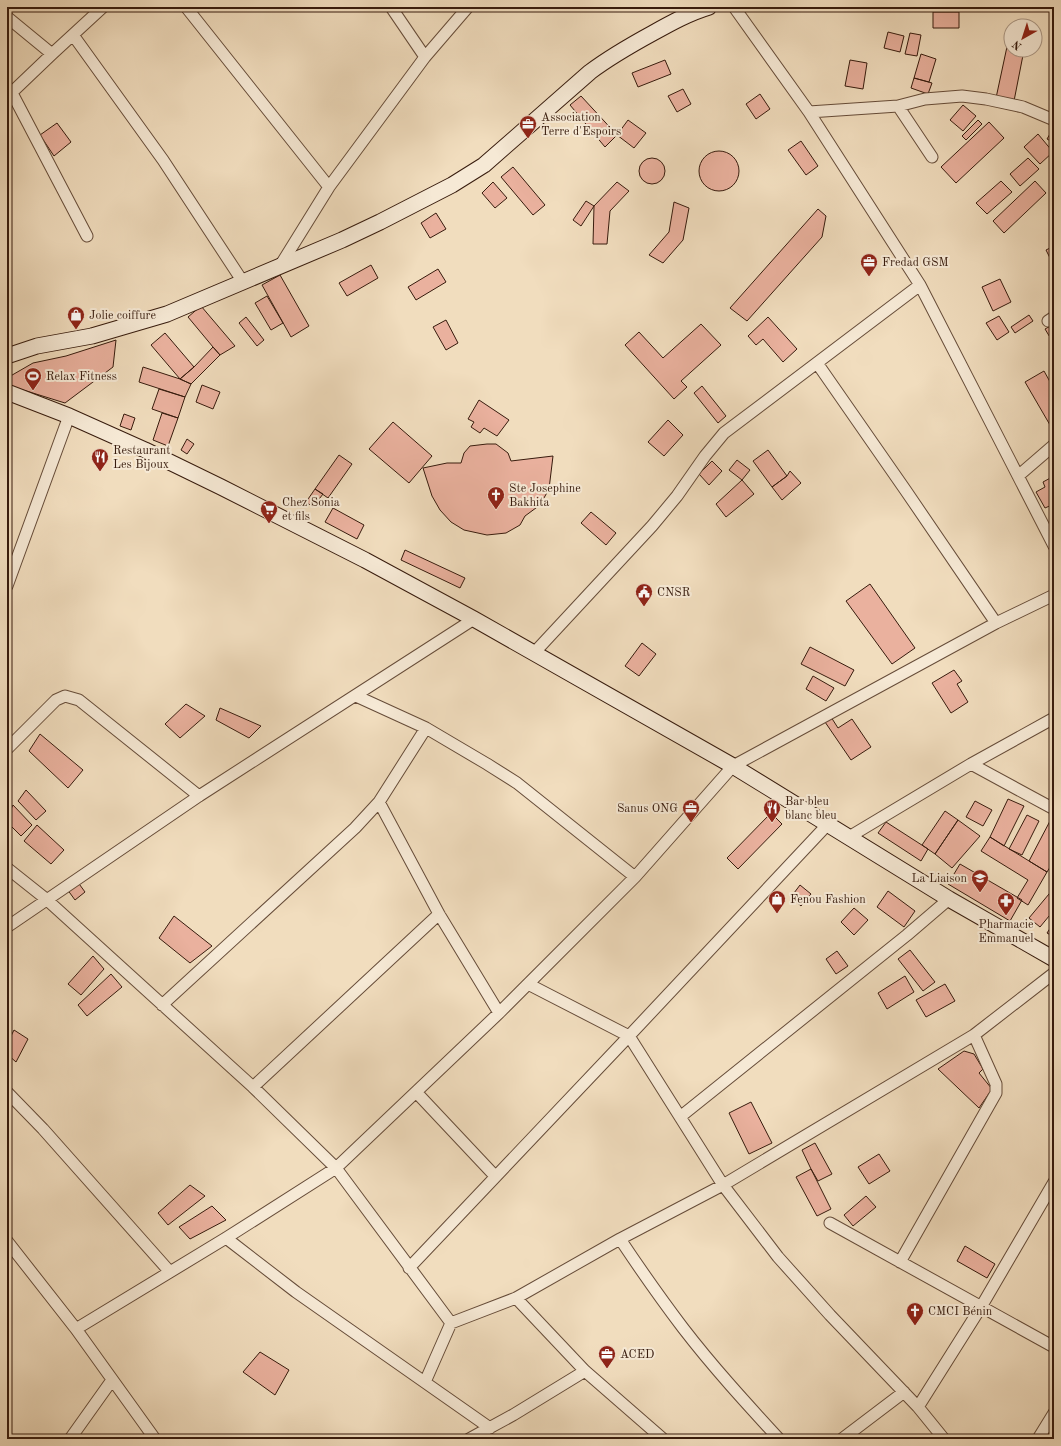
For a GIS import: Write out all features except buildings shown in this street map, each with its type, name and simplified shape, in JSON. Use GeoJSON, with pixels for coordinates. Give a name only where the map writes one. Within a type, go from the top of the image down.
{"type":"FeatureCollection","features":[{"type":"Feature","properties":{"kind":"main road"},"geometry":{"type":"LineString","coordinates":[[7,356],[38,346],[92,336],[167,314],[380,222],[452,185],[484,165],[605,60],[686,16],[709,7]]}},
{"type":"Feature","properties":{"kind":"main road"},"geometry":{"type":"LineString","coordinates":[[7,392],[69,416],[145,450],[365,560],[474,619],[733,766],[949,899],[1054,959]]}},
{"type":"Feature","properties":{"kind":"street"},"geometry":{"type":"LineString","coordinates":[[186,7],[328,187]]}},
{"type":"Feature","properties":{"kind":"street"},"geometry":{"type":"LineString","coordinates":[[391,7],[425,57]]}},
{"type":"Feature","properties":{"kind":"street"},"geometry":{"type":"LineString","coordinates":[[280,266],[328,187],[425,57],[468,7]]}},
{"type":"Feature","properties":{"kind":"street"},"geometry":{"type":"LineString","coordinates":[[734,7],[809,112],[920,285],[1054,546]]}},
{"type":"Feature","properties":{"kind":"street"},"geometry":{"type":"LineString","coordinates":[[87,236],[9,95],[73,35],[97,9]]}},
{"type":"Feature","properties":{"kind":"street"},"geometry":{"type":"LineString","coordinates":[[7,17],[52,54]]}},
{"type":"Feature","properties":{"kind":"street"},"geometry":{"type":"LineString","coordinates":[[73,35],[162,160],[243,282]]}},
{"type":"Feature","properties":{"kind":"street"},"geometry":{"type":"LineString","coordinates":[[809,112],[898,106],[925,99],[962,96],[986,99],[1023,107],[1054,120]]}},
{"type":"Feature","properties":{"kind":"street"},"geometry":{"type":"LineString","coordinates":[[898,106],[932,157]]}},
{"type":"Feature","properties":{"kind":"street"},"geometry":{"type":"LineString","coordinates":[[534,653],[652,526],[677,496],[705,456],[724,433],[920,285]]}},
{"type":"Feature","properties":{"kind":"street"},"geometry":{"type":"LineString","coordinates":[[817,362],[996,623]]}},
{"type":"Feature","properties":{"kind":"street"},"geometry":{"type":"LineString","coordinates":[[8,581],[69,416]]}},
{"type":"Feature","properties":{"kind":"street"},"geometry":{"type":"LineString","coordinates":[[1018,476],[1054,445]]}},
{"type":"Feature","properties":{"kind":"street"},"geometry":{"type":"LineString","coordinates":[[76,1329],[226,1238],[336,1168],[499,1013],[635,877],[733,766],[996,623],[1054,595]]}},
{"type":"Feature","properties":{"kind":"street"},"geometry":{"type":"LineString","coordinates":[[7,927],[199,796],[474,619]]}},
{"type":"Feature","properties":{"kind":"street"},"geometry":{"type":"LineString","coordinates":[[7,749],[56,700],[65,696],[79,700],[199,796]]}},
{"type":"Feature","properties":{"kind":"street"},"geometry":{"type":"LineString","coordinates":[[356,696],[426,728],[517,783],[635,877]]}},
{"type":"Feature","properties":{"kind":"street"},"geometry":{"type":"LineString","coordinates":[[849,837],[971,764],[1054,718]]}},
{"type":"Feature","properties":{"kind":"street"},"geometry":{"type":"LineString","coordinates":[[162,1005],[355,828],[379,802],[426,728]]}},
{"type":"Feature","properties":{"kind":"street"},"geometry":{"type":"LineString","coordinates":[[971,764],[1054,809]]}},
{"type":"Feature","properties":{"kind":"street"},"geometry":{"type":"LineString","coordinates":[[379,802],[439,914],[499,1013]]}},
{"type":"Feature","properties":{"kind":"street"},"geometry":{"type":"LineString","coordinates":[[409,1268],[828,824]]}},
{"type":"Feature","properties":{"kind":"street"},"geometry":{"type":"LineString","coordinates":[[7,868],[46,899],[253,1088],[336,1168],[451,1323]]}},
{"type":"Feature","properties":{"kind":"street"},"geometry":{"type":"LineString","coordinates":[[680,1117],[907,935],[949,899]]}},
{"type":"Feature","properties":{"kind":"street"},"geometry":{"type":"LineString","coordinates":[[253,1088],[439,914]]}},
{"type":"Feature","properties":{"kind":"street"},"geometry":{"type":"LineString","coordinates":[[425,1382],[451,1323],[516,1298],[620,1239],[722,1185],[974,1035],[1054,973]]}},
{"type":"Feature","properties":{"kind":"street"},"geometry":{"type":"LineString","coordinates":[[528,984],[629,1036],[722,1185],[778,1257],[918,1407],[944,1439]]}},
{"type":"Feature","properties":{"kind":"street"},"geometry":{"type":"LineString","coordinates":[[900,1262],[996,1093],[996,1084],[974,1035]]}},
{"type":"Feature","properties":{"kind":"street"},"geometry":{"type":"LineString","coordinates":[[7,1092],[43,1129],[170,1272]]}},
{"type":"Feature","properties":{"kind":"street"},"geometry":{"type":"LineString","coordinates":[[416,1092],[495,1176]]}},
{"type":"Feature","properties":{"kind":"street"},"geometry":{"type":"LineString","coordinates":[[918,1407],[981,1307],[1054,1182]]}},
{"type":"Feature","properties":{"kind":"street"},"geometry":{"type":"LineString","coordinates":[[830,1223],[1054,1347]]}},
{"type":"Feature","properties":{"kind":"street"},"geometry":{"type":"LineString","coordinates":[[226,1238],[296,1292],[490,1428]]}},
{"type":"Feature","properties":{"kind":"street"},"geometry":{"type":"LineString","coordinates":[[620,1239],[688,1334],[740,1396],[779,1439]]}},
{"type":"Feature","properties":{"kind":"street"},"geometry":{"type":"LineString","coordinates":[[7,1241],[76,1329],[155,1439]]}},
{"type":"Feature","properties":{"kind":"street"},"geometry":{"type":"LineString","coordinates":[[516,1298],[585,1371],[664,1439]]}},
{"type":"Feature","properties":{"kind":"street"},"geometry":{"type":"LineString","coordinates":[[470,1439],[585,1371]]}},
{"type":"Feature","properties":{"kind":"street"},"geometry":{"type":"LineString","coordinates":[[70,1439],[112,1380]]}},
{"type":"Feature","properties":{"kind":"street"},"geometry":{"type":"LineString","coordinates":[[842,1439],[904,1392]]}},
{"type":"Feature","properties":{"kind":"street"},"geometry":{"type":"LineString","coordinates":[[1038,1439],[1054,1413]]}},
{"type":"Feature","properties":{"kind":"place","name":"Association Terre d'Espoirs"},"geometry":{"type":"Point","coordinates":[528,139]}},
{"type":"Feature","properties":{"kind":"place","name":"Fredad GSM"},"geometry":{"type":"Point","coordinates":[869,277]}},
{"type":"Feature","properties":{"kind":"place","name":"Jolie coiffure"},"geometry":{"type":"Point","coordinates":[76,330]}},
{"type":"Feature","properties":{"kind":"place","name":"Relax Fitness"},"geometry":{"type":"Point","coordinates":[33,391]}},
{"type":"Feature","properties":{"kind":"place","name":"Restaurant Les Bijoux"},"geometry":{"type":"Point","coordinates":[100,472]}},
{"type":"Feature","properties":{"kind":"place","name":"Ste Josephine Bakhita"},"geometry":{"type":"Point","coordinates":[496,510]}},
{"type":"Feature","properties":{"kind":"place","name":"Chez Sonia et fils"},"geometry":{"type":"Point","coordinates":[269,524]}},
{"type":"Feature","properties":{"kind":"place","name":"CNSR"},"geometry":{"type":"Point","coordinates":[644,607]}},
{"type":"Feature","properties":{"kind":"place","name":"Sanus ONG"},"geometry":{"type":"Point","coordinates":[691,823]}},
{"type":"Feature","properties":{"kind":"place","name":"Bar bleu blanc bleu"},"geometry":{"type":"Point","coordinates":[772,823]}},
{"type":"Feature","properties":{"kind":"place","name":"La Liaison"},"geometry":{"type":"Point","coordinates":[980,893]}},
{"type":"Feature","properties":{"kind":"place","name":"Fenou Fashion"},"geometry":{"type":"Point","coordinates":[777,914]}},
{"type":"Feature","properties":{"kind":"place","name":"Pharmacie Emmanuel"},"geometry":{"type":"Point","coordinates":[1006,916]}},
{"type":"Feature","properties":{"kind":"place","name":"CMCI Bénin"},"geometry":{"type":"Point","coordinates":[915,1326]}},
{"type":"Feature","properties":{"kind":"place","name":"ACED"},"geometry":{"type":"Point","coordinates":[607,1369]}}]}
